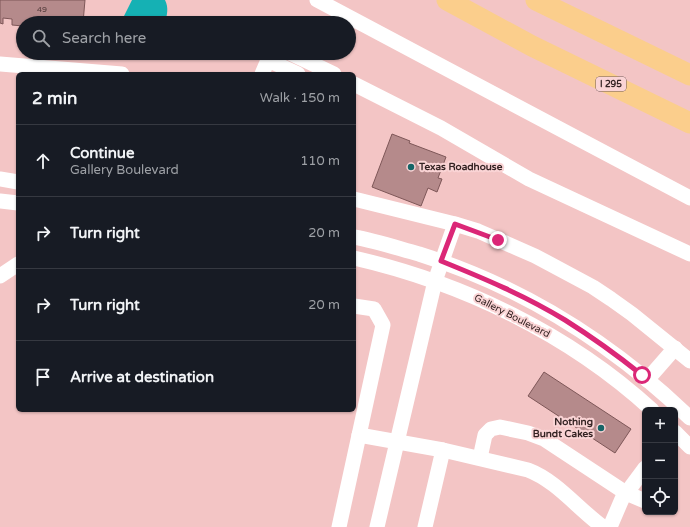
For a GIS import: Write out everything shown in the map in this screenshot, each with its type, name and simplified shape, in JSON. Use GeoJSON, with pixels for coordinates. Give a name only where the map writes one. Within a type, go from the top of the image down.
{"type":"FeatureCollection","features":[{"type":"Feature","properties":{"kind":"highway","name":"I 295"},"geometry":{"type":"LineString","coordinates":[[447,0],[532,46],[690,123]]}},
{"type":"Feature","properties":{"kind":"highway"},"geometry":{"type":"LineString","coordinates":[[536,0],[690,75]]}},
{"type":"Feature","properties":{"kind":"street"},"geometry":{"type":"LineString","coordinates":[[317,0],[347,16]]}},
{"type":"Feature","properties":{"kind":"street"},"geometry":{"type":"LineString","coordinates":[[356,21],[690,198]]}},
{"type":"Feature","properties":{"kind":"street"},"geometry":{"type":"LineString","coordinates":[[305,60],[330,72]]}},
{"type":"Feature","properties":{"kind":"street"},"geometry":{"type":"LineString","coordinates":[[268,63],[280,72]]}},
{"type":"Feature","properties":{"kind":"street"},"geometry":{"type":"LineString","coordinates":[[268,63],[293,72]]}},
{"type":"Feature","properties":{"kind":"street"},"geometry":{"type":"LineString","coordinates":[[0,64],[98,72]]}},
{"type":"Feature","properties":{"kind":"street"},"geometry":{"type":"LineString","coordinates":[[356,85],[446,131],[529,179],[690,254]]}},
{"type":"Feature","properties":{"kind":"street"},"geometry":{"type":"LineString","coordinates":[[0,179],[16,182]]}},
{"type":"Feature","properties":{"kind":"street"},"geometry":{"type":"LineString","coordinates":[[356,199],[478,231],[556,267],[593,287],[632,314],[690,361]]}},
{"type":"Feature","properties":{"kind":"street"},"geometry":{"type":"LineString","coordinates":[[0,201],[16,204]]}},
{"type":"Feature","properties":{"kind":"street"},"geometry":{"type":"LineString","coordinates":[[377,527],[435,281],[455,224]]}},
{"type":"Feature","properties":{"kind":"street","name":"Gallery Boulevard"},"geometry":{"type":"LineString","coordinates":[[356,237],[394,246],[441,261],[506,288],[545,309],[604,346],[647,380],[690,418]]}},
{"type":"Feature","properties":{"kind":"street","name":"Gallery Boulevard"},"geometry":{"type":"LineString","coordinates":[[356,258],[391,267],[435,281],[497,307],[553,337],[592,363],[648,407]]}},
{"type":"Feature","properties":{"kind":"street"},"geometry":{"type":"LineString","coordinates":[[0,276],[16,265]]}},
{"type":"Feature","properties":{"kind":"street"},"geometry":{"type":"LineString","coordinates":[[339,527],[383,325],[374,309],[356,306]]}},
{"type":"Feature","properties":{"kind":"street"},"geometry":{"type":"LineString","coordinates":[[647,380],[675,348]]}},
{"type":"Feature","properties":{"kind":"street"},"geometry":{"type":"LineString","coordinates":[[480,458],[486,435],[491,429],[500,427],[528,433],[544,439],[626,493],[642,500]]}},
{"type":"Feature","properties":{"kind":"street"},"geometry":{"type":"LineString","coordinates":[[359,435],[443,450],[537,473],[590,518],[603,527]]}},
{"type":"Feature","properties":{"kind":"street"},"geometry":{"type":"LineString","coordinates":[[678,435],[690,447]]}},
{"type":"Feature","properties":{"kind":"street"},"geometry":{"type":"LineString","coordinates":[[425,527],[443,450]]}},
{"type":"Feature","properties":{"kind":"street"},"geometry":{"type":"LineString","coordinates":[[610,527],[615,513],[626,493],[642,472]]}},
{"type":"Feature","properties":{"kind":"water"},"geometry":{"type":"Polygon","coordinates":[[[132,0],[165,0],[167,16],[124,16],[132,0]]]}},
{"type":"Feature","properties":{"kind":"building"},"geometry":{"type":"Polygon","coordinates":[[[0,0],[85,0],[84,16],[16,16],[16,25],[12,25],[12,19],[3,18],[3,24],[0,23],[0,0]]]}},
{"type":"Feature","properties":{"kind":"building","name":"Texas Roadhouse"},"geometry":{"type":"Polygon","coordinates":[[[392,134],[410,141],[409,143],[446,157],[438,178],[442,179],[437,192],[428,188],[421,206],[372,187],[392,134]]]}},
{"type":"Feature","properties":{"kind":"building"},"geometry":{"type":"Polygon","coordinates":[[[544,372],[631,429],[615,453],[528,396],[544,372]]]}},
{"type":"Feature","properties":{"kind":"place","name":"Texas Roadhouse"},"geometry":{"type":"Point","coordinates":[411,167]}},
{"type":"Feature","properties":{"kind":"place","name":"Nothing Bundt Cakes"},"geometry":{"type":"Point","coordinates":[601,428]}},
{"type":"Feature","properties":{"kind":"route"},"geometry":{"type":"LineString","coordinates":[[498,240],[478,231],[455,224],[441,261],[506,288],[545,309],[604,346],[642,375]]}}]}
